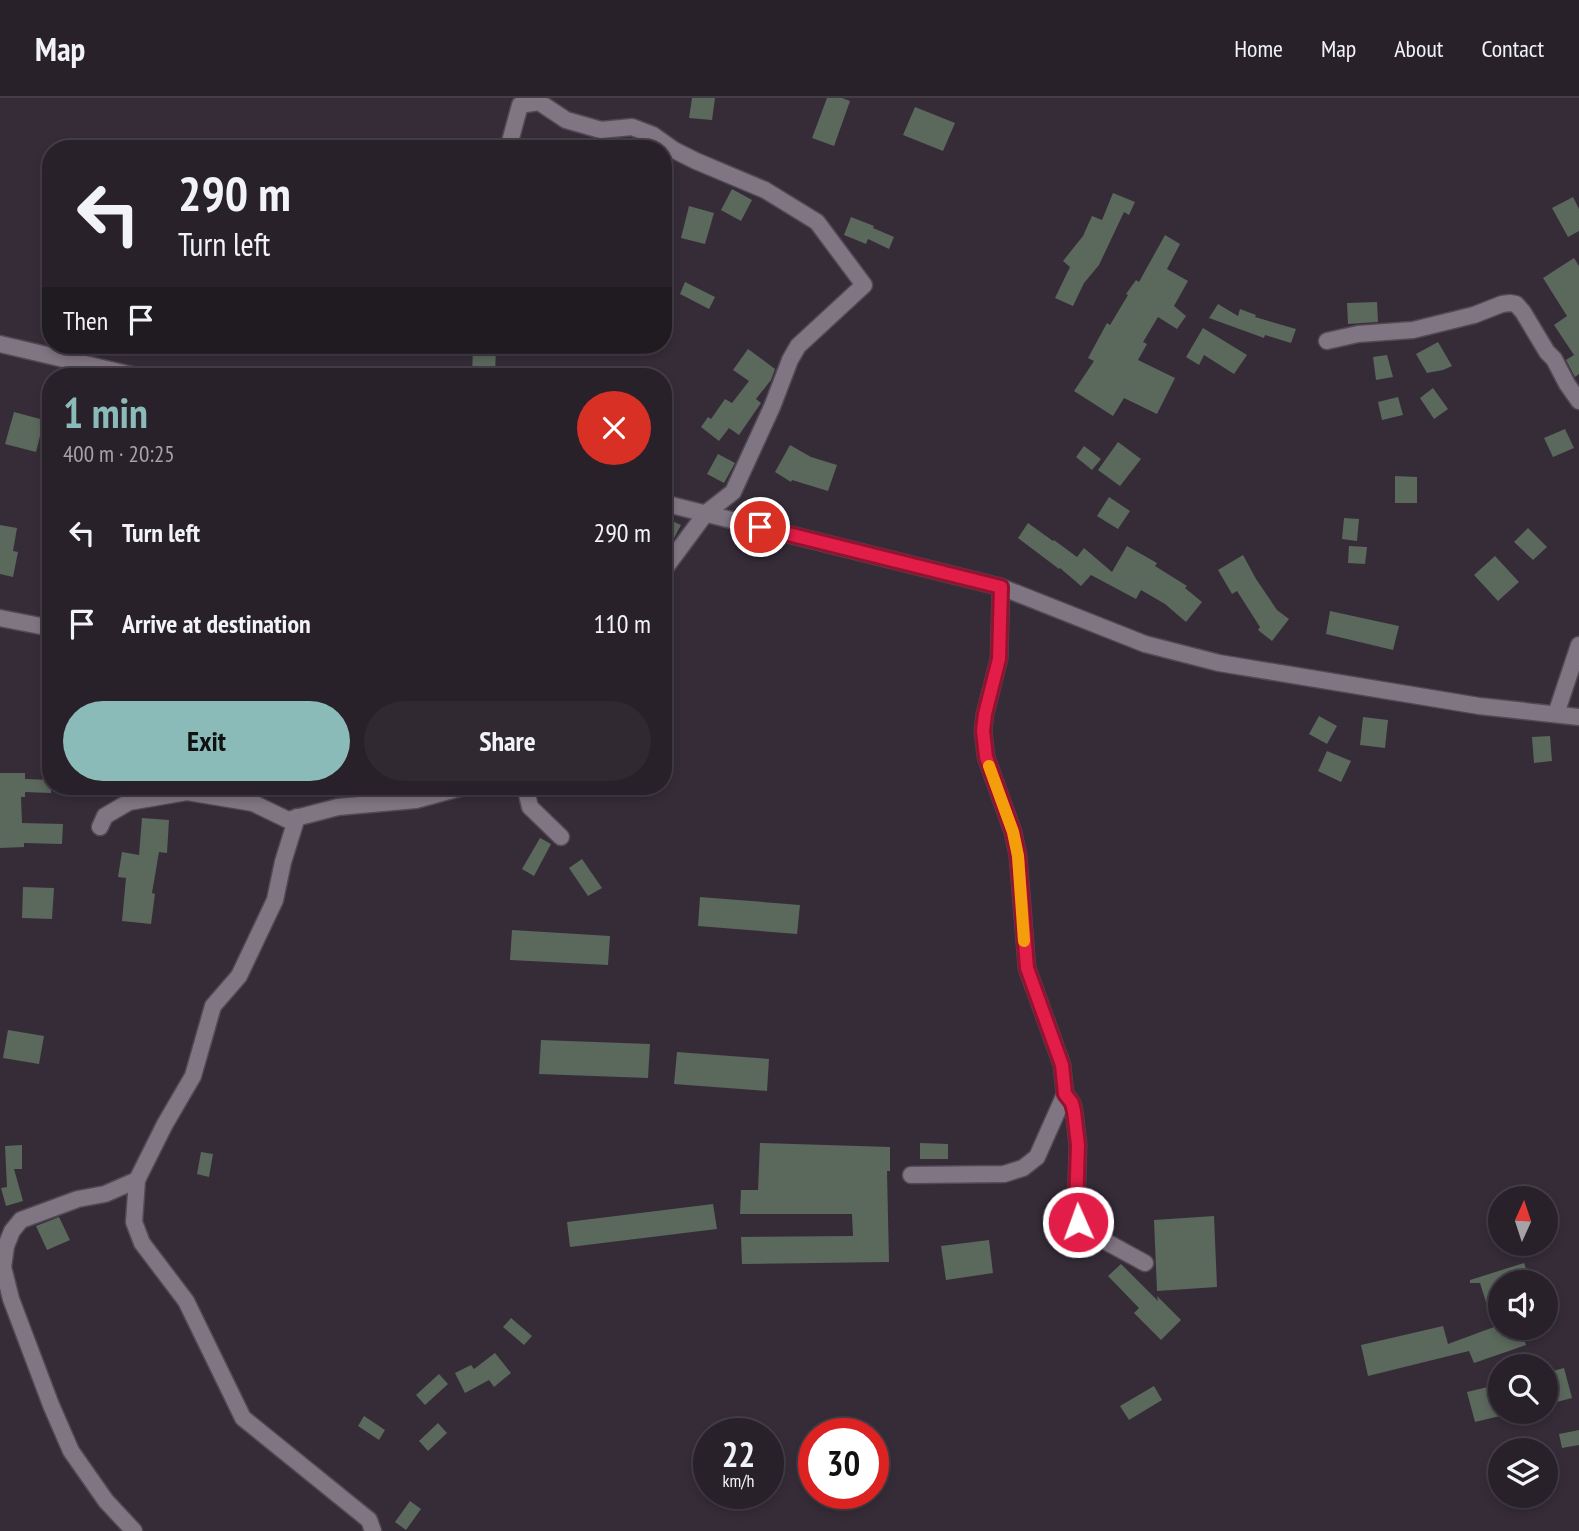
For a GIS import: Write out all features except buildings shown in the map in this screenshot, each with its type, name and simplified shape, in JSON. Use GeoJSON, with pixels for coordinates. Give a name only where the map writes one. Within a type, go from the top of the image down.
{"type":"FeatureCollection","features":[{"type":"Feature","properties":{"kind":"street"},"geometry":{"type":"LineString","coordinates":[[510,140],[520,105],[539,102],[566,120],[601,130],[632,127],[660,140]]}},
{"type":"Feature","properties":{"kind":"street"},"geometry":{"type":"LineString","coordinates":[[672,148],[696,161],[765,190],[817,222],[864,285],[798,346],[733,492],[706,513],[672,559]]}},
{"type":"Feature","properties":{"kind":"street"},"geometry":{"type":"LineString","coordinates":[[1327,341],[1358,334],[1413,330],[1474,315],[1502,304],[1516,304],[1524,312],[1579,401]]}},
{"type":"Feature","properties":{"kind":"street"},"geometry":{"type":"LineString","coordinates":[[0,344],[42,354]]}},
{"type":"Feature","properties":{"kind":"street"},"geometry":{"type":"LineString","coordinates":[[42,354],[102,368]]}},
{"type":"Feature","properties":{"kind":"street"},"geometry":{"type":"LineString","coordinates":[[672,505],[1001,587],[1145,644],[1219,663],[1479,706],[1579,719]]}},
{"type":"Feature","properties":{"kind":"street"},"geometry":{"type":"LineString","coordinates":[[911,1175],[1004,1174],[1023,1168],[1037,1157],[1065,1094],[1062,1065],[1027,968],[1018,856],[1013,832],[986,757],[983,731],[999,659],[1001,587]]}},
{"type":"Feature","properties":{"kind":"street"},"geometry":{"type":"LineString","coordinates":[[0,618],[42,626]]}},
{"type":"Feature","properties":{"kind":"street"},"geometry":{"type":"LineString","coordinates":[[1556,714],[1579,645]]}},
{"type":"Feature","properties":{"kind":"street"},"geometry":{"type":"LineString","coordinates":[[100,827],[105,816],[129,802],[170,795]]}},
{"type":"Feature","properties":{"kind":"street"},"geometry":{"type":"LineString","coordinates":[[205,795],[253,803],[288,820],[338,807],[416,800],[434,795]]}},
{"type":"Feature","properties":{"kind":"street"},"geometry":{"type":"LineString","coordinates":[[527,795],[530,807],[561,837]]}},
{"type":"Feature","properties":{"kind":"street"},"geometry":{"type":"LineString","coordinates":[[298,817],[283,862],[275,900],[239,976],[213,1006],[192,1076],[137,1180],[134,1222],[142,1243],[186,1301],[243,1418],[369,1520],[373,1531]]}},
{"type":"Feature","properties":{"kind":"street"},"geometry":{"type":"LineString","coordinates":[[1065,1094],[1072,1103],[1078,1145],[1078,1222],[1090,1233],[1145,1263]]}},
{"type":"Feature","properties":{"kind":"street"},"geometry":{"type":"LineString","coordinates":[[134,1531],[106,1500],[71,1451],[10,1299],[3,1267],[6,1246],[12,1231],[22,1220],[78,1199],[105,1194],[137,1180]]}},
{"type":"Feature","properties":{"kind":"slow traffic"},"geometry":{"type":"LineString","coordinates":[[989,766],[1013,832],[1018,856],[1024,941]]}},
{"type":"Feature","properties":{"kind":"route"},"geometry":{"type":"LineString","coordinates":[[760,527],[1001,587],[999,659],[983,731],[986,757],[1013,832],[1018,856],[1027,968],[1062,1065],[1065,1094],[1074,1111],[1078,1145],[1078,1222]]}}]}
